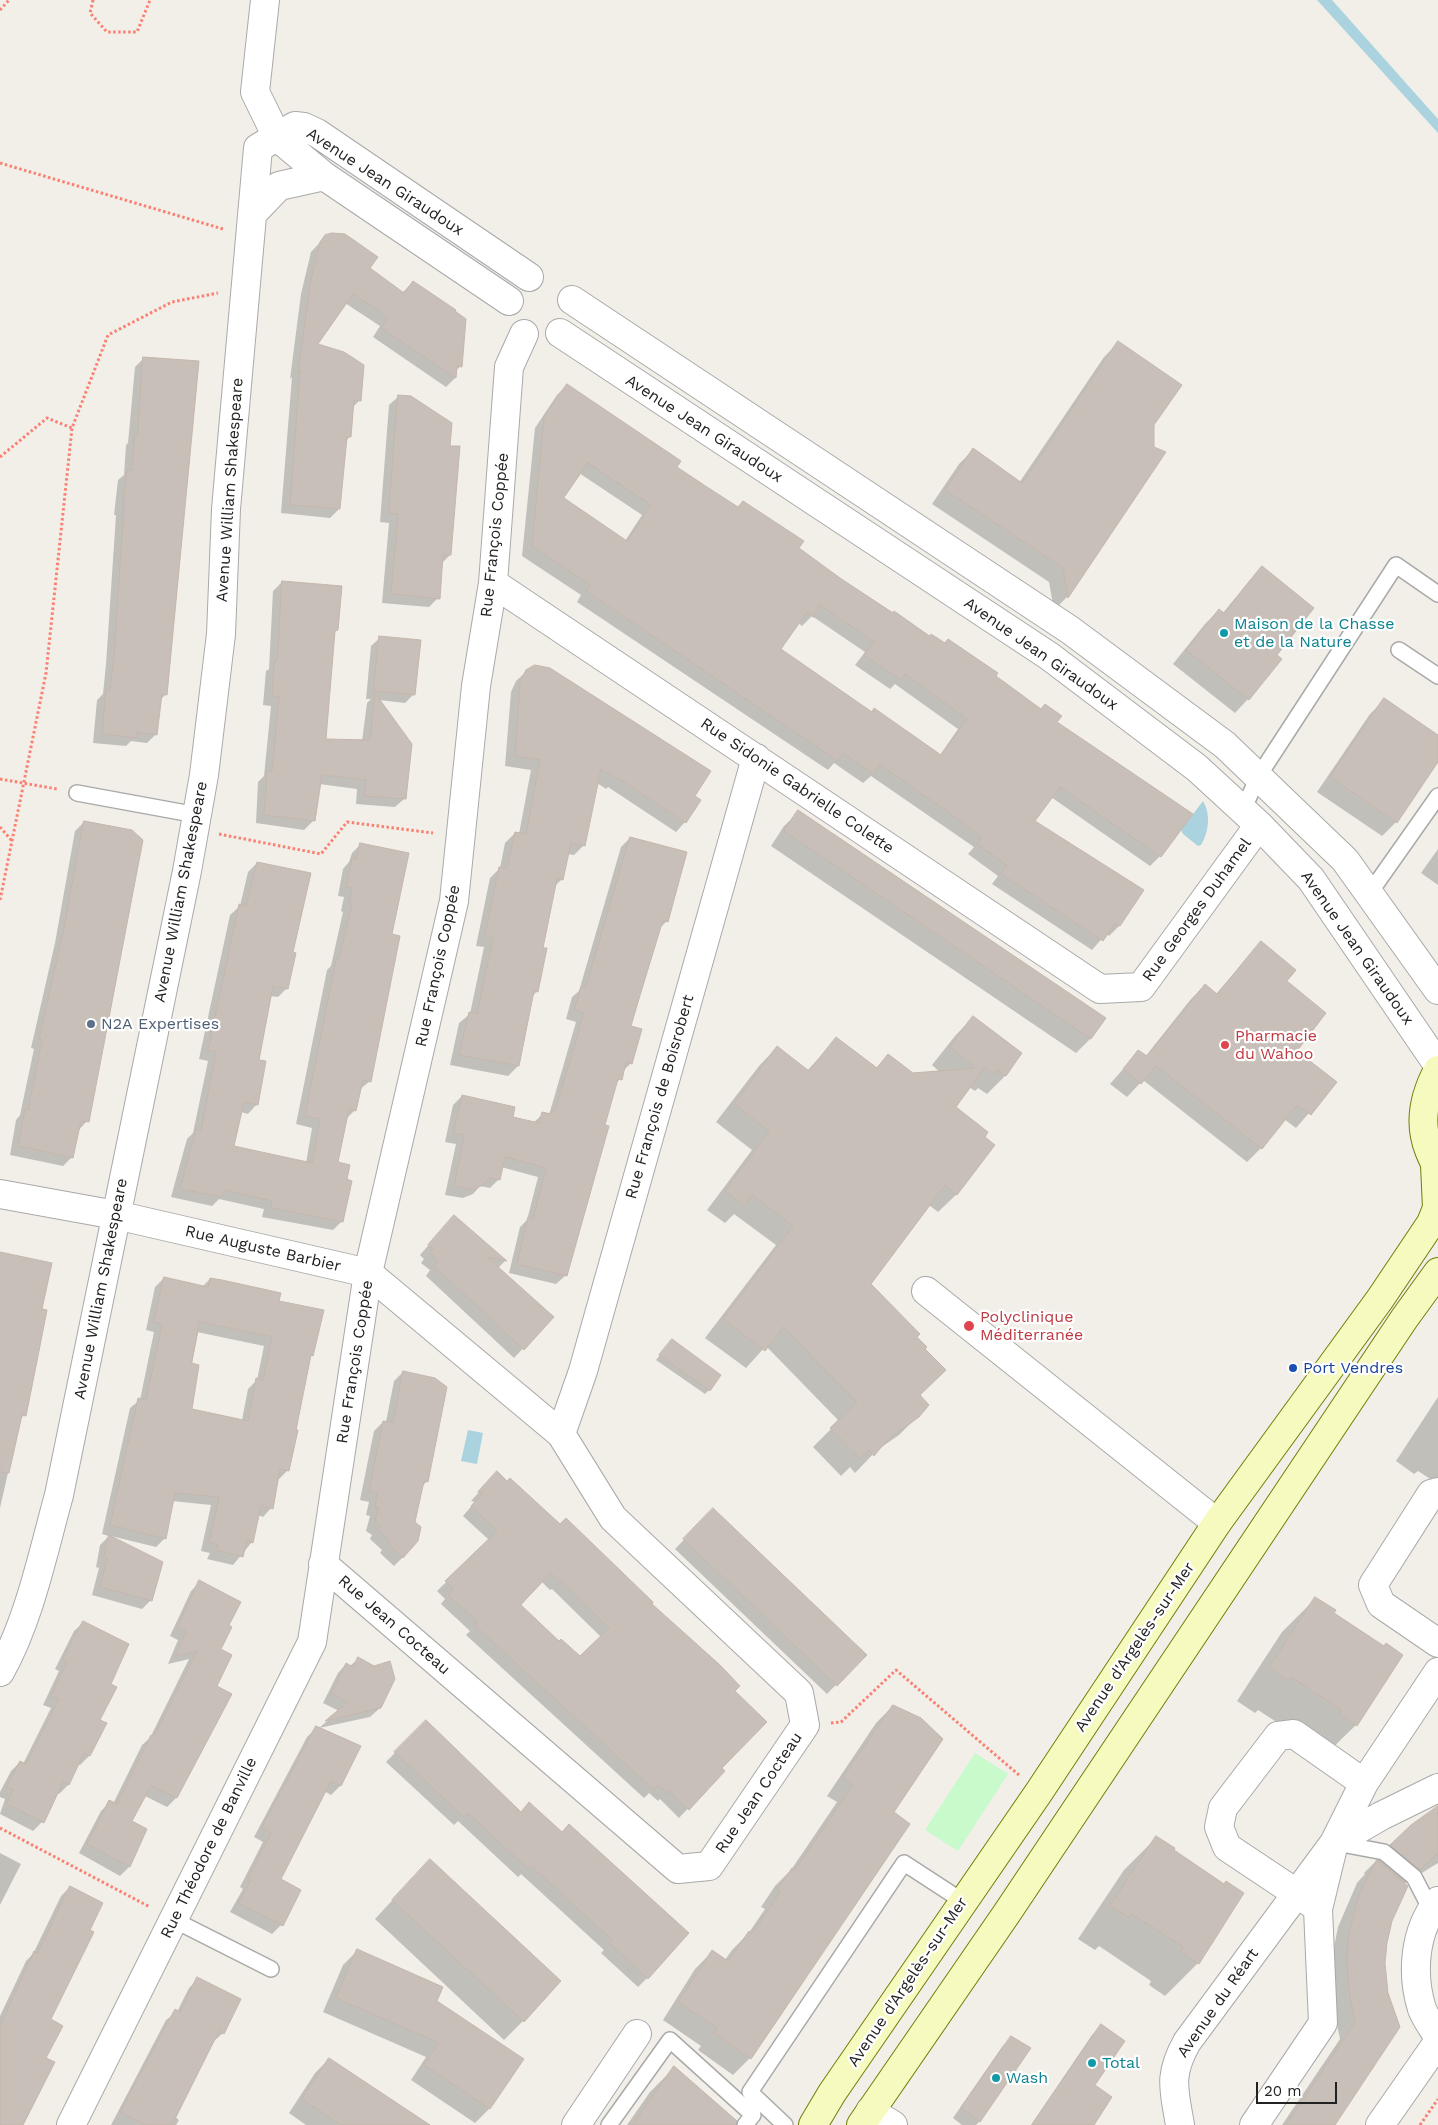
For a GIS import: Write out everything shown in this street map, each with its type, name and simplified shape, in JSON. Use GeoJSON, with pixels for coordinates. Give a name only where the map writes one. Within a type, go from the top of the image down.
{"type":"FeatureCollection","features":[{"type":"Feature","properties":{"kind":"main road"},"geometry":{"type":"LineString","coordinates":[[1437,1167],[1424,1138],[1423,1113],[1428,1089],[1438,1070]]}},
{"type":"Feature","properties":{"kind":"main road","name":"Avenue d'Argelès-sur-Mer"},"geometry":{"type":"LineString","coordinates":[[813,2125],[832,2093],[964,1902],[1217,1523],[1375,1306],[1431,1223],[1437,1208],[1437,1167]]}},
{"type":"Feature","properties":{"kind":"main road"},"geometry":{"type":"LineString","coordinates":[[866,2118],[1007,1913],[1404,1319],[1438,1272]]}},
{"type":"Feature","properties":{"kind":"street"},"geometry":{"type":"LineString","coordinates":[[251,225],[279,186],[277,137],[255,92],[265,0]]}},
{"type":"Feature","properties":{"kind":"street","name":"Avenue Jean Giraudoux"},"geometry":{"type":"LineString","coordinates":[[509,301],[324,176],[277,137],[295,126],[317,133],[553,283],[1070,630],[1226,745],[1345,860],[1438,990]]}},
{"type":"Feature","properties":{"kind":"street","name":"Avenue William Shakespeare"},"geometry":{"type":"LineString","coordinates":[[0,1672],[10,1654],[38,1571],[58,1496],[204,775],[221,634],[226,508],[258,148],[277,137]]}},
{"type":"Feature","properties":{"kind":"street"},"geometry":{"type":"LineString","coordinates":[[279,186],[324,176]]}},
{"type":"Feature","properties":{"kind":"street"},"geometry":{"type":"LineString","coordinates":[[553,283],[573,312],[568,324],[560,333],[548,338],[536,339],[524,334],[514,326],[509,314],[509,301],[513,289],[553,283]]}},
{"type":"Feature","properties":{"kind":"street","name":"Avenue Jean Giraudoux"},"geometry":{"type":"LineString","coordinates":[[560,333],[1049,656],[1197,768],[1251,818],[1311,879],[1438,1065]]}},
{"type":"Feature","properties":{"kind":"street","name":"Rue François Coppée"},"geometry":{"type":"LineString","coordinates":[[323,1564],[368,1273],[454,901],[476,686],[493,583],[509,367],[524,334]]}},
{"type":"Feature","properties":{"kind":"street","name":"Rue Sidonie Gabrielle Colette"},"geometry":{"type":"LineString","coordinates":[[493,583],[1100,989]]}},
{"type":"Feature","properties":{"kind":"street","name":"Rue François de Boisrobert"},"geometry":{"type":"LineString","coordinates":[[561,1434],[586,1361],[756,758]]}},
{"type":"Feature","properties":{"kind":"street","name":"Rue Georges Duhamel"},"geometry":{"type":"LineString","coordinates":[[1100,989],[1141,987],[1251,818]]}},
{"type":"Feature","properties":{"kind":"street","name":"Rue Auguste Barbier"},"geometry":{"type":"LineString","coordinates":[[0,1194],[116,1215],[368,1273],[561,1434]]}},
{"type":"Feature","properties":{"kind":"street"},"geometry":{"type":"LineString","coordinates":[[926,1291],[1217,1523]]}},
{"type":"Feature","properties":{"kind":"street","name":"Rue Jean Cocteau"},"geometry":{"type":"LineString","coordinates":[[323,1564],[678,1869],[709,1866],[805,1725],[799,1693],[613,1518],[561,1434]]}},
{"type":"Feature","properties":{"kind":"street"},"geometry":{"type":"LineString","coordinates":[[1438,1492],[1431,1494],[1373,1585],[1381,1604],[1438,1643]]}},
{"type":"Feature","properties":{"kind":"street","name":"Rue Théodore de Banville"},"geometry":{"type":"LineString","coordinates":[[72,2125],[312,1642],[323,1564]]}},
{"type":"Feature","properties":{"kind":"street","name":"Avenue du Réart"},"geometry":{"type":"LineString","coordinates":[[1180,2125],[1174,2084],[1176,2061],[1187,2042],[1307,1901],[1364,1783],[1438,1672]]}},
{"type":"Feature","properties":{"kind":"street"},"geometry":{"type":"LineString","coordinates":[[1307,1901],[1227,1847],[1219,1827],[1223,1808],[1278,1736],[1294,1734],[1364,1783]]}},
{"type":"Feature","properties":{"kind":"street"},"geometry":{"type":"LineString","coordinates":[[1334,1842],[1438,1788]]}},
{"type":"Feature","properties":{"kind":"street","name":"Avenue du Réart"},"geometry":{"type":"LineString","coordinates":[[1254,2125],[1323,2023],[1307,1901]]}},
{"type":"Feature","properties":{"kind":"street"},"geometry":{"type":"LineString","coordinates":[[1435,1905],[1421,1931],[1415,1979],[1423,2011],[1438,2036]]}},
{"type":"Feature","properties":{"kind":"street"},"geometry":{"type":"LineString","coordinates":[[576,2125],[637,2034]]}},
{"type":"Feature","properties":{"kind":"street"},"geometry":{"type":"LineString","coordinates":[[1380,2125],[1438,2042]]}},
{"type":"Feature","properties":{"kind":"street"},"geometry":{"type":"LineString","coordinates":[[866,2118],[893,2125]]}},
{"type":"Feature","properties":{"kind":"lane"},"geometry":{"type":"LineString","coordinates":[[1251,818],[1258,777],[1396,566],[1438,594]]}},
{"type":"Feature","properties":{"kind":"lane"},"geometry":{"type":"LineString","coordinates":[[1399,650],[1438,676]]}},
{"type":"Feature","properties":{"kind":"lane"},"geometry":{"type":"LineString","coordinates":[[77,793],[195,822]]}},
{"type":"Feature","properties":{"kind":"lane"},"geometry":{"type":"LineString","coordinates":[[1369,894],[1438,796]]}},
{"type":"Feature","properties":{"kind":"lane"},"geometry":{"type":"LineString","coordinates":[[1334,1842],[1384,1852],[1414,1877],[1435,1905]]}},
{"type":"Feature","properties":{"kind":"lane"},"geometry":{"type":"LineString","coordinates":[[785,2125],[750,2092],[904,1863],[964,1902]]}},
{"type":"Feature","properties":{"kind":"lane"},"geometry":{"type":"LineString","coordinates":[[174,1920],[271,1969]]}},
{"type":"Feature","properties":{"kind":"lane"},"geometry":{"type":"LineString","coordinates":[[609,2125],[670,2040],[752,2115],[746,2125]]}},
{"type":"Feature","properties":{"kind":"path"},"geometry":{"type":"LineString","coordinates":[[0,10],[9,0]]}},
{"type":"Feature","properties":{"kind":"path"},"geometry":{"type":"LineString","coordinates":[[93,0],[90,13],[107,32],[137,32],[150,0]]}},
{"type":"Feature","properties":{"kind":"path"},"geometry":{"type":"LineString","coordinates":[[0,163],[251,225]]}},
{"type":"Feature","properties":{"kind":"path"},"geometry":{"type":"LineString","coordinates":[[0,900],[46,673],[72,428],[108,335],[172,302],[246,288]]}},
{"type":"Feature","properties":{"kind":"path"},"geometry":{"type":"LineString","coordinates":[[0,457],[47,418],[72,428]]}},
{"type":"Feature","properties":{"kind":"path"},"geometry":{"type":"LineString","coordinates":[[0,779],[77,793]]}},
{"type":"Feature","properties":{"kind":"path"},"geometry":{"type":"LineString","coordinates":[[195,822],[321,854],[347,822],[461,837]]}},
{"type":"Feature","properties":{"kind":"path"},"geometry":{"type":"LineString","coordinates":[[0,827],[12,841]]}},
{"type":"Feature","properties":{"kind":"path"},"geometry":{"type":"LineString","coordinates":[[805,1725],[841,1722],[896,1670],[1038,1792]]}},
{"type":"Feature","properties":{"kind":"path"},"geometry":{"type":"LineString","coordinates":[[0,1828],[174,1920]]}},
{"type":"Feature","properties":{"kind":"path"},"geometry":{"type":"LineString","coordinates":[[1420,2125],[1438,2099]]}},
{"type":"Feature","properties":{"kind":"green space"},"geometry":{"type":"Polygon","coordinates":[[[975,1753],[1008,1774],[958,1851],[925,1830],[975,1753]]]}},
{"type":"Feature","properties":{"kind":"water"},"geometry":{"type":"Polygon","coordinates":[[[1317,0],[1332,0],[1438,119],[1438,133],[1317,0]]]}},
{"type":"Feature","properties":{"kind":"water"},"geometry":{"type":"Polygon","coordinates":[[[1203,801],[1206,806],[1208,823],[1204,840],[1198,846],[1183,834],[1181,830],[1203,801]]]}},
{"type":"Feature","properties":{"kind":"water"},"geometry":{"type":"Polygon","coordinates":[[[468,1430],[483,1433],[477,1464],[461,1461],[468,1430]]]}},
{"type":"Feature","properties":{"kind":"building"},"geometry":{"type":"Polygon","coordinates":[[[332,233],[345,234],[378,257],[370,268],[404,293],[413,281],[466,319],[462,367],[457,366],[456,378],[381,328],[388,317],[353,294],[318,344],[344,352],[364,365],[361,401],[354,400],[351,437],[347,437],[340,509],[290,505],[300,370],[298,373],[310,284],[320,242],[325,235],[332,233]]]}},
{"type":"Feature","properties":{"kind":"building"},"geometry":{"type":"Polygon","coordinates":[[[1118,341],[1182,385],[1154,425],[1154,447],[1166,452],[1068,598],[1063,568],[945,490],[973,448],[1022,483],[1118,341]]]}},
{"type":"Feature","properties":{"kind":"building"},"geometry":{"type":"Polygon","coordinates":[[[143,357],[199,361],[167,695],[162,694],[157,735],[137,732],[136,738],[102,734],[106,689],[110,690],[114,654],[123,506],[127,470],[132,470],[134,435],[137,435],[143,357]]]}},
{"type":"Feature","properties":{"kind":"building"},"geometry":{"type":"Polygon","coordinates":[[[567,384],[681,461],[677,467],[707,487],[738,507],[743,501],[804,541],[799,548],[840,578],[893,613],[894,611],[928,635],[930,636],[931,634],[945,643],[948,639],[998,673],[996,676],[1041,709],[1045,704],[1062,716],[1057,722],[1193,814],[1161,857],[1060,787],[1035,821],[1144,890],[1120,926],[1115,923],[1103,941],[1001,874],[1007,865],[977,844],[982,837],[880,765],[874,774],[843,753],[838,761],[586,591],[590,585],[532,546],[544,417],[567,384]],[[588,463],[564,498],[627,541],[651,505],[588,463]],[[820,605],[813,617],[807,612],[781,649],[872,712],[874,708],[941,755],[967,719],[905,674],[901,680],[864,655],[874,642],[820,605]]]}},
{"type":"Feature","properties":{"kind":"building"},"geometry":{"type":"Polygon","coordinates":[[[398,395],[411,396],[452,423],[450,446],[460,446],[451,555],[443,555],[440,599],[391,594],[398,514],[389,513],[398,395]]]}},
{"type":"Feature","properties":{"kind":"building","name":"Maison de la Chasse et de la Nature"},"geometry":{"type":"Polygon","coordinates":[[[1262,566],[1314,608],[1277,655],[1282,659],[1249,700],[1186,650],[1219,609],[1224,613],[1262,566]]]}},
{"type":"Feature","properties":{"kind":"building"},"geometry":{"type":"Polygon","coordinates":[[[282,581],[342,586],[338,630],[335,631],[326,739],[370,740],[375,693],[412,744],[406,799],[364,796],[366,780],[322,775],[315,821],[264,815],[267,771],[272,771],[279,697],[272,696],[274,661],[277,661],[282,581]]]}},
{"type":"Feature","properties":{"kind":"building"},"geometry":{"type":"Polygon","coordinates":[[[379,636],[421,640],[415,695],[374,691],[379,636]]]}},
{"type":"Feature","properties":{"kind":"building"},"geometry":{"type":"Polygon","coordinates":[[[535,665],[550,668],[711,771],[695,796],[701,800],[686,823],[618,778],[601,769],[585,846],[571,843],[563,880],[557,879],[543,948],[547,948],[538,992],[534,991],[519,1066],[459,1055],[469,1012],[477,1014],[493,938],[485,936],[499,867],[507,868],[515,832],[526,834],[540,760],[515,756],[520,681],[526,670],[535,665]]]}},
{"type":"Feature","properties":{"kind":"building"},"geometry":{"type":"Polygon","coordinates":[[[1384,698],[1438,735],[1438,762],[1397,823],[1330,777],[1384,698]]]}},
{"type":"Feature","properties":{"kind":"building"},"geometry":{"type":"Polygon","coordinates":[[[798,810],[1106,1018],[1091,1039],[784,831],[798,810]]]}},
{"type":"Feature","properties":{"kind":"building"},"geometry":{"type":"Polygon","coordinates":[[[84,821],[132,830],[143,840],[89,1122],[81,1121],[73,1158],[18,1146],[25,1109],[28,1110],[42,1040],[39,1039],[63,933],[84,821]]]}},
{"type":"Feature","properties":{"kind":"building"},"geometry":{"type":"Polygon","coordinates":[[[630,837],[687,852],[668,922],[663,920],[631,1026],[642,1029],[632,1064],[626,1062],[622,1080],[618,1079],[605,1125],[609,1126],[567,1276],[517,1264],[528,1217],[533,1219],[546,1168],[505,1157],[500,1180],[489,1178],[483,1185],[473,1190],[454,1186],[464,1135],[453,1133],[462,1095],[515,1107],[513,1117],[539,1123],[542,1112],[551,1114],[552,1110],[555,1111],[584,1013],[574,1010],[581,987],[585,988],[630,837]]]}},
{"type":"Feature","properties":{"kind":"building"},"geometry":{"type":"Polygon","coordinates":[[[360,843],[409,853],[392,934],[400,936],[371,1082],[363,1080],[356,1111],[349,1109],[338,1162],[350,1165],[347,1179],[352,1181],[343,1222],[271,1208],[272,1201],[224,1190],[222,1197],[180,1189],[196,1129],[201,1130],[216,1052],[208,1050],[239,904],[246,906],[257,862],[311,873],[293,952],[296,953],[288,989],[273,986],[259,1060],[266,1061],[258,1105],[244,1102],[234,1146],[312,1163],[320,1119],[305,1116],[336,959],[339,960],[352,903],[349,902],[352,888],[346,887],[352,858],[356,859],[360,843]]]}},
{"type":"Feature","properties":{"kind":"building","name":"Pharmacie du Wahoo"},"geometry":{"type":"Polygon","coordinates":[[[1261,941],[1296,970],[1287,981],[1326,1013],[1297,1051],[1337,1082],[1311,1115],[1297,1105],[1262,1149],[1156,1066],[1141,1084],[1123,1069],[1138,1050],[1147,1056],[1205,984],[1217,994],[1261,941]]]}},
{"type":"Feature","properties":{"kind":"building"},"geometry":{"type":"Polygon","coordinates":[[[973,1016],[1022,1053],[1006,1076],[997,1070],[994,1074],[985,1067],[956,1107],[988,1132],[985,1137],[995,1145],[957,1195],[945,1185],[871,1284],[920,1334],[917,1337],[927,1347],[925,1349],[946,1370],[920,1395],[929,1405],[919,1417],[887,1440],[874,1456],[869,1450],[860,1459],[830,1428],[857,1402],[783,1327],[765,1351],[723,1319],[793,1226],[752,1195],[744,1206],[725,1191],[769,1131],[734,1104],[777,1046],[809,1071],[836,1037],[877,1068],[888,1054],[913,1073],[975,1068],[950,1047],[973,1016]]]}},
{"type":"Feature","properties":{"kind":"building"},"geometry":{"type":"Polygon","coordinates":[[[454,1215],[507,1261],[487,1257],[554,1317],[524,1350],[434,1266],[438,1261],[430,1253],[433,1249],[428,1245],[454,1215]]]}},
{"type":"Feature","properties":{"kind":"building"},"geometry":{"type":"Polygon","coordinates":[[[0,1252],[52,1263],[42,1309],[47,1310],[26,1416],[22,1415],[9,1473],[0,1472],[0,1252]]]}},
{"type":"Feature","properties":{"kind":"building"},"geometry":{"type":"Polygon","coordinates":[[[164,1277],[208,1287],[210,1278],[222,1280],[281,1293],[279,1301],[324,1310],[313,1356],[311,1355],[289,1471],[280,1469],[273,1509],[261,1506],[253,1543],[247,1540],[243,1557],[215,1550],[218,1545],[209,1542],[219,1497],[175,1493],[166,1539],[110,1525],[138,1398],[146,1400],[162,1324],[154,1322],[164,1277]],[[200,1322],[192,1363],[199,1365],[192,1409],[248,1421],[256,1378],[263,1380],[272,1337],[200,1322]]]}},
{"type":"Feature","properties":{"kind":"building"},"geometry":{"type":"Polygon","coordinates":[[[672,1339],[721,1375],[710,1391],[659,1355],[672,1339]]]}},
{"type":"Feature","properties":{"kind":"building"},"geometry":{"type":"Polygon","coordinates":[[[403,1371],[435,1378],[447,1387],[428,1482],[424,1481],[415,1522],[421,1527],[418,1541],[403,1558],[388,1543],[390,1541],[378,1529],[380,1526],[375,1521],[378,1507],[375,1507],[377,1493],[369,1491],[383,1421],[393,1422],[403,1371]]]}},
{"type":"Feature","properties":{"kind":"building"},"geometry":{"type":"Polygon","coordinates":[[[497,1471],[507,1481],[510,1478],[560,1524],[566,1518],[653,1602],[652,1604],[720,1665],[740,1686],[735,1691],[767,1722],[722,1768],[725,1771],[689,1810],[669,1791],[668,1793],[658,1785],[654,1790],[474,1625],[478,1622],[448,1595],[453,1589],[445,1581],[497,1531],[471,1506],[483,1493],[478,1492],[497,1471]],[[551,1573],[521,1605],[559,1641],[561,1639],[580,1656],[609,1628],[551,1573]]]}},
{"type":"Feature","properties":{"kind":"building"},"geometry":{"type":"Polygon","coordinates":[[[713,1508],[867,1655],[837,1686],[683,1539],[713,1508]]]}},
{"type":"Feature","properties":{"kind":"building"},"geometry":{"type":"Polygon","coordinates":[[[109,1535],[163,1562],[152,1601],[100,1587],[107,1559],[104,1558],[109,1535]]]}},
{"type":"Feature","properties":{"kind":"building"},"geometry":{"type":"Polygon","coordinates":[[[199,1580],[241,1602],[229,1625],[232,1627],[221,1649],[232,1655],[217,1686],[232,1694],[177,1798],[151,1786],[132,1821],[147,1829],[130,1867],[87,1844],[109,1800],[117,1804],[151,1735],[154,1736],[197,1651],[176,1656],[186,1631],[178,1627],[199,1580]]]}},
{"type":"Feature","properties":{"kind":"building"},"geometry":{"type":"Polygon","coordinates":[[[1315,1597],[1336,1610],[1334,1613],[1384,1646],[1386,1643],[1403,1655],[1357,1726],[1339,1714],[1341,1710],[1291,1677],[1289,1681],[1269,1668],[1315,1597]]]}},
{"type":"Feature","properties":{"kind":"building"},"geometry":{"type":"Polygon","coordinates":[[[83,1621],[129,1644],[111,1684],[117,1687],[100,1720],[107,1723],[90,1756],[84,1753],[69,1785],[63,1782],[44,1823],[6,1804],[13,1790],[6,1787],[20,1761],[26,1764],[59,1699],[51,1696],[67,1662],[63,1660],[83,1621]]]}},
{"type":"Feature","properties":{"kind":"building"},"geometry":{"type":"Polygon","coordinates":[[[358,1657],[374,1666],[390,1661],[395,1679],[381,1708],[325,1721],[348,1702],[331,1694],[346,1663],[353,1667],[358,1657]]]}},
{"type":"Feature","properties":{"kind":"building"},"geometry":{"type":"Polygon","coordinates":[[[893,1705],[921,1718],[943,1739],[894,1812],[910,1824],[751,2059],[714,2033],[717,2028],[678,2002],[712,1950],[728,1961],[749,1931],[752,1934],[780,1892],[777,1890],[792,1868],[795,1870],[853,1785],[843,1778],[893,1705]]]}},
{"type":"Feature","properties":{"kind":"building"},"geometry":{"type":"Polygon","coordinates":[[[426,1720],[521,1812],[529,1802],[562,1832],[569,1824],[689,1933],[648,1979],[609,1943],[612,1940],[531,1866],[528,1869],[468,1813],[464,1817],[394,1752],[426,1720]]]}},
{"type":"Feature","properties":{"kind":"building"},"geometry":{"type":"Polygon","coordinates":[[[316,1726],[361,1746],[341,1786],[331,1781],[281,1879],[301,1890],[283,1926],[238,1903],[251,1880],[248,1878],[271,1833],[262,1828],[316,1726]]]}},
{"type":"Feature","properties":{"kind":"building"},"geometry":{"type":"Polygon","coordinates":[[[1438,1806],[1438,1853],[1420,1870],[1390,1845],[1411,1825],[1438,1806]]]}},
{"type":"Feature","properties":{"kind":"building"},"geometry":{"type":"Polygon","coordinates":[[[1156,1836],[1224,1884],[1226,1881],[1244,1893],[1199,1964],[1181,1952],[1183,1947],[1132,1914],[1129,1918],[1110,1906],[1156,1836]]]}},
{"type":"Feature","properties":{"kind":"building"},"geometry":{"type":"Polygon","coordinates":[[[430,1859],[561,1981],[524,2022],[392,1900],[430,1859]]]}},
{"type":"Feature","properties":{"kind":"building"},"geometry":{"type":"Polygon","coordinates":[[[1377,1860],[1408,1886],[1392,1921],[1385,1963],[1388,1993],[1400,2027],[1335,2125],[1286,2125],[1355,2022],[1348,1985],[1347,1954],[1349,1934],[1358,1898],[1377,1860]]]}},
{"type":"Feature","properties":{"kind":"building"},"geometry":{"type":"Polygon","coordinates":[[[70,1886],[103,1903],[90,1930],[94,1932],[51,2019],[63,2026],[46,2058],[55,2062],[23,2125],[0,2125],[0,2026],[34,1951],[37,1953],[70,1886]]]}},
{"type":"Feature","properties":{"kind":"building"},"geometry":{"type":"Polygon","coordinates":[[[357,1949],[443,1987],[437,2001],[524,2059],[490,2109],[424,2065],[439,2043],[336,1998],[357,1949]]]}},
{"type":"Feature","properties":{"kind":"building"},"geometry":{"type":"Polygon","coordinates":[[[197,1977],[241,1999],[224,2034],[219,2031],[172,2125],[145,2125],[120,2112],[175,2009],[180,2012],[197,1977]]]}},
{"type":"Feature","properties":{"kind":"building","name":"Total"},"geometry":{"type":"Polygon","coordinates":[[[1101,2024],[1125,2041],[1095,2085],[1112,2097],[1094,2125],[1032,2125],[1101,2024]]]}},
{"type":"Feature","properties":{"kind":"building","name":"Wash"},"geometry":{"type":"Polygon","coordinates":[[[1011,2036],[1031,2048],[980,2122],[961,2108],[1011,2036]]]}},
{"type":"Feature","properties":{"kind":"building"},"geometry":{"type":"Polygon","coordinates":[[[329,2058],[430,2125],[341,2125],[302,2099],[329,2058]]]}},
{"type":"Feature","properties":{"kind":"building"},"geometry":{"type":"Polygon","coordinates":[[[674,2066],[737,2121],[736,2125],[633,2125],[674,2066]]]}},
{"type":"Feature","properties":{"kind":"place","name":"Maison de la Chasse et de la Nature"},"geometry":{"type":"Point","coordinates":[1224,633]}},
{"type":"Feature","properties":{"kind":"place","name":"N2A Expertises"},"geometry":{"type":"Point","coordinates":[91,1024]}},
{"type":"Feature","properties":{"kind":"place","name":"Pharmacie du Wahoo"},"geometry":{"type":"Point","coordinates":[1225,1045]}},
{"type":"Feature","properties":{"kind":"place","name":"Polyclinique Méditerranée"},"geometry":{"type":"Point","coordinates":[969,1326]}},
{"type":"Feature","properties":{"kind":"place","name":"Port Vendres"},"geometry":{"type":"Point","coordinates":[1293,1368]}},
{"type":"Feature","properties":{"kind":"place","name":"Total"},"geometry":{"type":"Point","coordinates":[1092,2063]}},
{"type":"Feature","properties":{"kind":"place","name":"Wash"},"geometry":{"type":"Point","coordinates":[996,2078]}}]}
